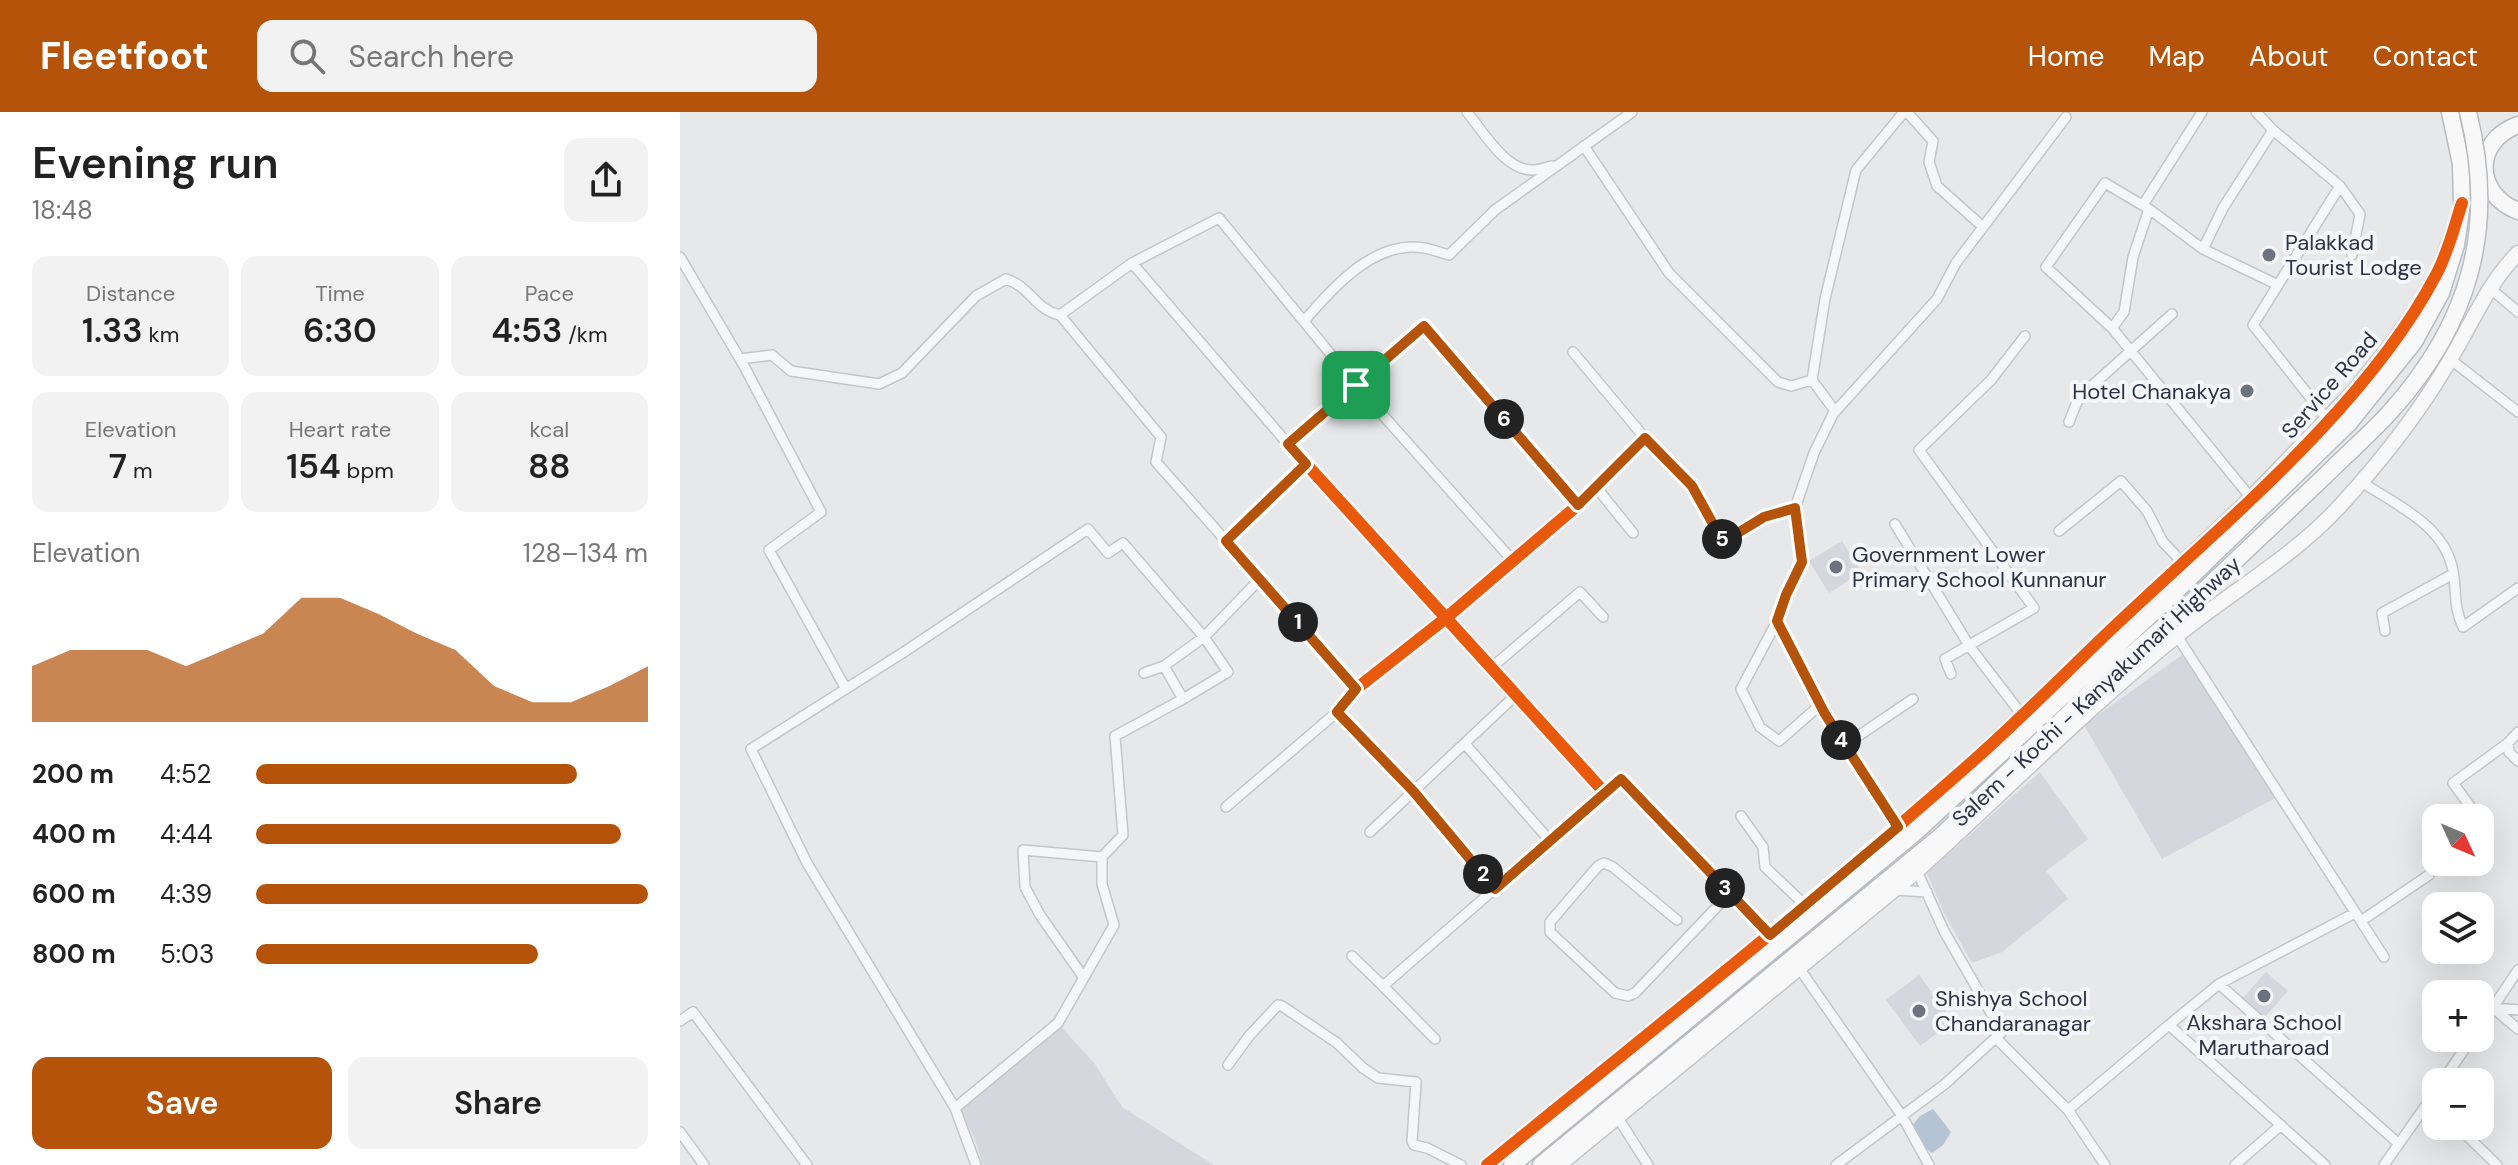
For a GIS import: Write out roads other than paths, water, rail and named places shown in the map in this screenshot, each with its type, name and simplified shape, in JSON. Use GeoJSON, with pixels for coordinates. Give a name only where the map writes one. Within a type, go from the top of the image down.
{"type":"FeatureCollection","features":[{"type":"Feature","properties":{"kind":"highway","name":"Salem - Kochi - Kanyakumari Highway"},"geometry":{"type":"LineString","coordinates":[[1512,1165],[1917,831],[2170,597],[2349,423],[2414,342],[2441,293],[2456,245],[2462,203],[2455,112]]}},
{"type":"Feature","properties":{"kind":"highway","name":"Salem - Kochi - Kanyakumari Highway"},"geometry":{"type":"LineString","coordinates":[[1541,1165],[1941,836],[2391,411],[2424,370],[2461,301],[2480,222],[2479,171],[2455,112]]}},
{"type":"Feature","properties":{"kind":"highway"},"geometry":{"type":"LineString","coordinates":[[2518,125],[2501,134],[2492,144],[2484,171],[2490,190],[2501,203],[2518,211]]}},
{"type":"Feature","properties":{"kind":"highway"},"geometry":{"type":"LineString","coordinates":[[2461,164],[2484,171]]}},
{"type":"Feature","properties":{"kind":"street"},"geometry":{"type":"LineString","coordinates":[[1467,112],[1517,167],[1533,170],[1556,165]]}},
{"type":"Feature","properties":{"kind":"street"},"geometry":{"type":"LineString","coordinates":[[1304,321],[1358,266],[1398,248],[1423,247],[1449,255],[1495,210],[1632,112]]}},
{"type":"Feature","properties":{"kind":"street"},"geometry":{"type":"LineString","coordinates":[[1835,411],[1812,380],[1825,299],[1856,170],[1906,112],[1933,141],[1929,162],[1937,186],[1982,226]]}},
{"type":"Feature","properties":{"kind":"street"},"geometry":{"type":"LineString","coordinates":[[2112,328],[2124,312],[2133,257],[2146,207],[2202,112]]}},
{"type":"Feature","properties":{"kind":"street"},"geometry":{"type":"LineString","coordinates":[[2256,112],[2340,186],[2360,214],[2352,255]]}},
{"type":"Feature","properties":{"kind":"street"},"geometry":{"type":"LineString","coordinates":[[1820,705],[1779,741],[1760,727],[1741,689],[1777,621],[1802,562],[1795,508],[1814,453],[1835,411],[1937,299],[1956,263],[1982,226],[2066,117]]}},
{"type":"Feature","properties":{"kind":"street"},"geometry":{"type":"LineString","coordinates":[[2203,249],[2223,208],[2273,130]]}},
{"type":"Feature","properties":{"kind":"street"},"geometry":{"type":"LineString","coordinates":[[1584,146],[1669,273],[1778,382],[1791,386],[1812,380]]}},
{"type":"Feature","properties":{"kind":"street"},"geometry":{"type":"LineString","coordinates":[[2251,498],[2112,328],[2046,267],[2105,183],[2146,207],[2203,249],[2278,285]]}},
{"type":"Feature","properties":{"kind":"street"},"geometry":{"type":"LineString","coordinates":[[2328,420],[2253,325],[2340,186]]}},
{"type":"Feature","properties":{"kind":"street","name":"Service Road"},"geometry":{"type":"LineString","coordinates":[[1487,1165],[1898,827],[2022,715],[2251,498],[2355,390],[2418,307],[2439,271],[2462,203]]}},
{"type":"Feature","properties":{"kind":"street"},"geometry":{"type":"LineString","coordinates":[[1060,315],[1132,263],[1219,218],[1356,385],[1513,561]]}},
{"type":"Feature","properties":{"kind":"street"},"geometry":{"type":"LineString","coordinates":[[1559,1165],[1917,871],[2118,685],[2177,636],[2297,546],[2339,507],[2386,452],[2450,359],[2503,268],[2518,253]]}},
{"type":"Feature","properties":{"kind":"street"},"geometry":{"type":"LineString","coordinates":[[680,257],[740,359],[821,512],[769,550],[846,689]]}},
{"type":"Feature","properties":{"kind":"street"},"geometry":{"type":"LineString","coordinates":[[1132,263],[1288,444],[1605,793]]}},
{"type":"Feature","properties":{"kind":"street"},"geometry":{"type":"LineString","coordinates":[[740,359],[772,355],[791,371],[879,384],[902,373],[976,296],[1006,279],[1020,283],[1044,311],[1060,315],[1161,437],[1156,462],[1356,689]]}},
{"type":"Feature","properties":{"kind":"street"},"geometry":{"type":"LineString","coordinates":[[2491,289],[2518,312]]}},
{"type":"Feature","properties":{"kind":"street"},"geometry":{"type":"LineString","coordinates":[[2069,422],[2077,402],[2086,391],[2172,314]]}},
{"type":"Feature","properties":{"kind":"street"},"geometry":{"type":"LineString","coordinates":[[1288,444],[1424,326],[1578,505]]}},
{"type":"Feature","properties":{"kind":"street"},"geometry":{"type":"LineString","coordinates":[[1951,674],[1945,659],[2034,608],[1919,450],[1991,380],[2025,336]]}},
{"type":"Feature","properties":{"kind":"street"},"geometry":{"type":"LineString","coordinates":[[1573,352],[1645,438],[1692,486],[1723,542],[1764,517],[1795,508]]}},
{"type":"Feature","properties":{"kind":"street"},"geometry":{"type":"LineString","coordinates":[[2450,359],[2518,412]]}},
{"type":"Feature","properties":{"kind":"street"},"geometry":{"type":"LineString","coordinates":[[1226,807],[1337,712],[1356,689],[1446,618],[1578,505],[1645,438]]}},
{"type":"Feature","properties":{"kind":"street"},"geometry":{"type":"LineString","coordinates":[[1226,541],[1306,464]]}},
{"type":"Feature","properties":{"kind":"street"},"geometry":{"type":"LineString","coordinates":[[2059,531],[2121,481],[2147,511],[2163,542],[2183,563]]}},
{"type":"Feature","properties":{"kind":"street"},"geometry":{"type":"LineString","coordinates":[[2360,481],[2426,524],[2439,537],[2448,554],[2453,574],[2455,611],[2463,627],[2518,588]]}},
{"type":"Feature","properties":{"kind":"street"},"geometry":{"type":"LineString","coordinates":[[1596,487],[1633,533]]}},
{"type":"Feature","properties":{"kind":"street"},"geometry":{"type":"LineString","coordinates":[[1895,524],[1970,647],[2022,715]]}},
{"type":"Feature","properties":{"kind":"street"},"geometry":{"type":"LineString","coordinates":[[955,1108],[1058,1023],[1114,925],[1102,884],[1102,857],[1123,835],[1115,736],[1228,672],[1204,637],[1123,543],[1108,553],[1088,529],[751,749],[807,863],[955,1108],[976,1165]]}},
{"type":"Feature","properties":{"kind":"street"},"geometry":{"type":"LineString","coordinates":[[2385,631],[2382,613],[2453,574]]}},
{"type":"Feature","properties":{"kind":"street"},"geometry":{"type":"LineString","coordinates":[[1144,673],[1164,666],[1204,637],[1260,579]]}},
{"type":"Feature","properties":{"kind":"street"},"geometry":{"type":"LineString","coordinates":[[1491,668],[1580,592],[1603,617]]}},
{"type":"Feature","properties":{"kind":"street"},"geometry":{"type":"LineString","coordinates":[[1777,621],[1820,705],[1898,827]]}},
{"type":"Feature","properties":{"kind":"street"},"geometry":{"type":"LineString","coordinates":[[2177,636],[2384,957]]}},
{"type":"Feature","properties":{"kind":"street"},"geometry":{"type":"LineString","coordinates":[[1164,666],[1183,699]]}},
{"type":"Feature","properties":{"kind":"street"},"geometry":{"type":"LineString","coordinates":[[1370,832],[1516,695]]}},
{"type":"Feature","properties":{"kind":"street"},"geometry":{"type":"LineString","coordinates":[[1845,745],[1913,699]]}},
{"type":"Feature","properties":{"kind":"street"},"geometry":{"type":"LineString","coordinates":[[1337,712],[1414,792],[1495,889]]}},
{"type":"Feature","properties":{"kind":"street"},"geometry":{"type":"LineString","coordinates":[[2468,804],[2453,783],[2508,743],[2518,732]]}},
{"type":"Feature","properties":{"kind":"street"},"geometry":{"type":"LineString","coordinates":[[2508,743],[2509,752],[2518,761]]}},
{"type":"Feature","properties":{"kind":"street"},"geometry":{"type":"LineString","coordinates":[[1465,744],[1551,842]]}},
{"type":"Feature","properties":{"kind":"street"},"geometry":{"type":"LineString","coordinates":[[1383,986],[1621,779],[1770,935]]}},
{"type":"Feature","properties":{"kind":"street"},"geometry":{"type":"LineString","coordinates":[[1741,816],[1763,847],[1765,867],[1805,905]]}},
{"type":"Feature","properties":{"kind":"street"},"geometry":{"type":"LineString","coordinates":[[1084,978],[1040,915],[1025,887],[1023,850],[1102,857]]}},
{"type":"Feature","properties":{"kind":"street"},"geometry":{"type":"LineString","coordinates":[[1677,920],[1604,863],[1598,866],[1550,922],[1550,932],[1615,993],[1628,996],[1635,993],[1730,893]]}},
{"type":"Feature","properties":{"kind":"street"},"geometry":{"type":"LineString","coordinates":[[1836,1165],[1945,1084],[2002,1032],[1944,931],[1917,871]]}},
{"type":"Feature","properties":{"kind":"street"},"geometry":{"type":"LineString","coordinates":[[2068,1110],[2219,984],[2358,917],[2427,876]]}},
{"type":"Feature","properties":{"kind":"street"},"geometry":{"type":"LineString","coordinates":[[1894,890],[1927,892]]}},
{"type":"Feature","properties":{"kind":"street"},"geometry":{"type":"LineString","coordinates":[[1352,956],[1435,1039]]}},
{"type":"Feature","properties":{"kind":"street"},"geometry":{"type":"LineString","coordinates":[[1799,968],[1902,1116],[1929,1165]]}},
{"type":"Feature","properties":{"kind":"street"},"geometry":{"type":"LineString","coordinates":[[2494,1006],[2518,970]]}},
{"type":"Feature","properties":{"kind":"street"},"geometry":{"type":"LineString","coordinates":[[2219,984],[2399,1144]]}},
{"type":"Feature","properties":{"kind":"street"},"geometry":{"type":"LineString","coordinates":[[1228,1065],[1268,1015],[1278,1005],[1282,1006],[1337,1043],[1378,1078],[1416,1082],[1414,1145],[1461,1165]]}},
{"type":"Feature","properties":{"kind":"street"},"geometry":{"type":"LineString","coordinates":[[2494,1008],[2518,1010]]}},
{"type":"Feature","properties":{"kind":"street"},"geometry":{"type":"LineString","coordinates":[[2494,1009],[2518,1029]]}},
{"type":"Feature","properties":{"kind":"street"},"geometry":{"type":"LineString","coordinates":[[680,1021],[693,1012],[807,1165]]}},
{"type":"Feature","properties":{"kind":"street"},"geometry":{"type":"LineString","coordinates":[[2169,1025],[2325,1165]]}},
{"type":"Feature","properties":{"kind":"street"},"geometry":{"type":"LineString","coordinates":[[1996,1038],[2068,1110],[2105,1165]]}},
{"type":"Feature","properties":{"kind":"street"},"geometry":{"type":"LineString","coordinates":[[2384,1165],[2422,1116]]}},
{"type":"Feature","properties":{"kind":"street"},"geometry":{"type":"LineString","coordinates":[[1618,1118],[1648,1165]]}},
{"type":"Feature","properties":{"kind":"street"},"geometry":{"type":"LineString","coordinates":[[2235,1165],[2281,1125]]}},
{"type":"Feature","properties":{"kind":"street"},"geometry":{"type":"LineString","coordinates":[[680,1132],[704,1165]]}},
{"type":"Feature","properties":{"kind":"street"},"geometry":{"type":"LineString","coordinates":[[2471,1140],[2497,1165]]}},
{"type":"Feature","properties":{"kind":"water"},"geometry":{"type":"Polygon","coordinates":[[[1933,1109],[1951,1132],[1943,1145],[1932,1153],[1919,1142],[1912,1126],[1920,1116],[1933,1109]]]}},
{"type":"Feature","properties":{"kind":"place","name":"Palakkad Tourist Lodge"},"geometry":{"type":"Point","coordinates":[2269,255]}},
{"type":"Feature","properties":{"kind":"place","name":"Hotel Chanakya"},"geometry":{"type":"Point","coordinates":[2247,391]}},
{"type":"Feature","properties":{"kind":"place","name":"Government Lower Primary School Kunnanur"},"geometry":{"type":"Point","coordinates":[1836,567]}},
{"type":"Feature","properties":{"kind":"place","name":"Akshara School Marutharoad"},"geometry":{"type":"Point","coordinates":[2264,996]}},
{"type":"Feature","properties":{"kind":"place","name":"Shishya School Chandaranagar"},"geometry":{"type":"Point","coordinates":[1919,1011]}}]}
